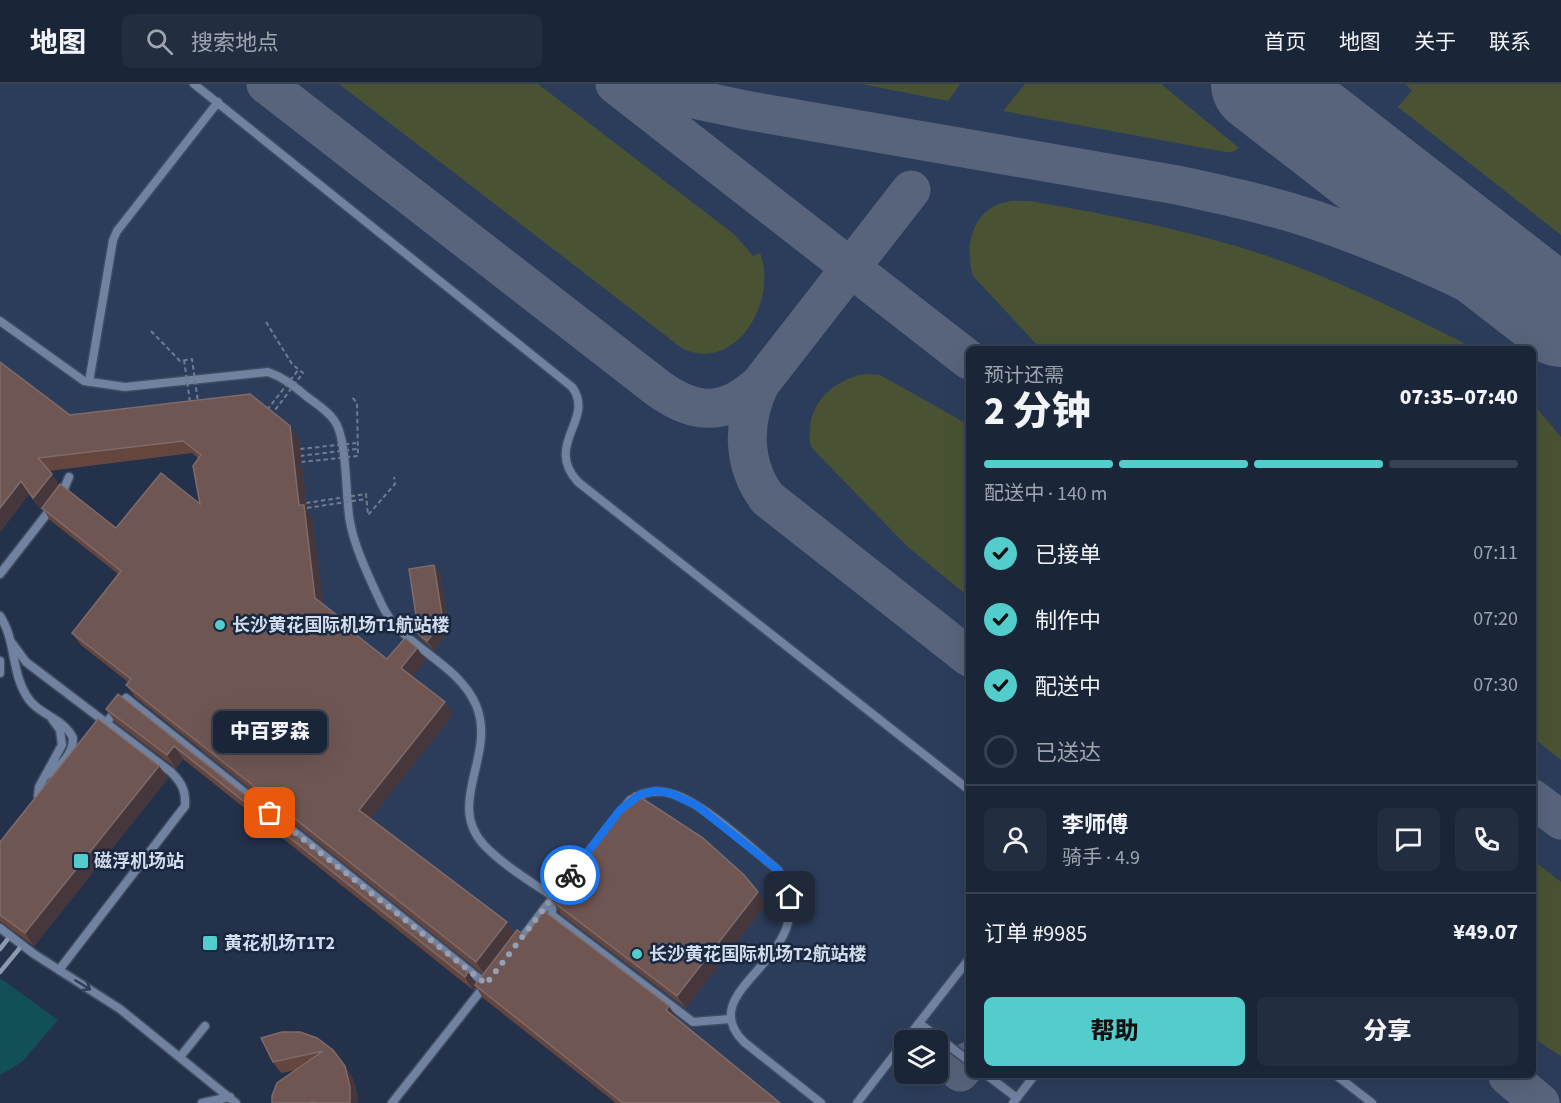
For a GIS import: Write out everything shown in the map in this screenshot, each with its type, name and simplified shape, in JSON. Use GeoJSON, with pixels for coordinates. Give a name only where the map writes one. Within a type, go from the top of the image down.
{"type":"FeatureCollection","features":[{"type":"Feature","properties":{"kind":"lane"},"geometry":{"type":"LineString","coordinates":[[194,84],[417,266],[572,387],[578,399],[578,413],[568,433],[565,454],[567,470],[578,483],[966,788]]}},
{"type":"Feature","properties":{"kind":"lane"},"geometry":{"type":"LineString","coordinates":[[89,382],[113,240],[117,231],[218,102]]}},
{"type":"Feature","properties":{"kind":"lane"},"geometry":{"type":"LineString","coordinates":[[0,321],[78,379],[125,387],[268,372],[287,381],[330,415],[340,430],[350,523],[381,604],[400,630],[457,676],[471,695],[480,716],[482,745],[469,799],[471,823],[476,835],[493,854],[553,897]]}},
{"type":"Feature","properties":{"kind":"lane"},"geometry":{"type":"LineString","coordinates":[[0,574],[66,490],[69,477]]}},
{"type":"Feature","properties":{"kind":"lane"},"geometry":{"type":"LineString","coordinates":[[0,616],[8,627],[20,684],[28,698],[69,729],[73,746],[59,767],[47,775],[39,787],[38,796],[43,803]]}},
{"type":"Feature","properties":{"kind":"lane"},"geometry":{"type":"LineString","coordinates":[[12,643],[26,662],[181,782],[186,794],[185,806],[59,970]]}},
{"type":"Feature","properties":{"kind":"lane"},"geometry":{"type":"LineString","coordinates":[[0,661],[0,673]]}},
{"type":"Feature","properties":{"kind":"lane"},"geometry":{"type":"LineString","coordinates":[[92,741],[126,698],[486,984]]}},
{"type":"Feature","properties":{"kind":"lane"},"geometry":{"type":"LineString","coordinates":[[71,768],[78,759]]}},
{"type":"Feature","properties":{"kind":"lane"},"geometry":{"type":"LineString","coordinates":[[513,949],[630,800],[641,794],[655,791],[670,793],[696,805],[778,870],[790,897],[790,921],[787,933],[734,1000],[730,1019],[737,1035],[744,1042],[821,1103]]}},
{"type":"Feature","properties":{"kind":"lane"},"geometry":{"type":"LineString","coordinates":[[36,812],[50,794]]}},
{"type":"Feature","properties":{"kind":"lane"},"geometry":{"type":"LineString","coordinates":[[553,897],[552,915],[693,1022],[730,1019]]}},
{"type":"Feature","properties":{"kind":"lane"},"geometry":{"type":"LineString","coordinates":[[0,928],[59,970],[120,1009],[233,1100]]}},
{"type":"Feature","properties":{"kind":"lane"},"geometry":{"type":"LineString","coordinates":[[914,1030],[966,964]]}},
{"type":"Feature","properties":{"kind":"lane"},"geometry":{"type":"LineString","coordinates":[[392,1103],[494,975]]}},
{"type":"Feature","properties":{"kind":"lane"},"geometry":{"type":"LineString","coordinates":[[919,1023],[966,1059]]}},
{"type":"Feature","properties":{"kind":"lane"},"geometry":{"type":"LineString","coordinates":[[180,1057],[205,1026]]}},
{"type":"Feature","properties":{"kind":"lane"},"geometry":{"type":"LineString","coordinates":[[857,1103],[894,1056]]}},
{"type":"Feature","properties":{"kind":"lane"},"geometry":{"type":"LineString","coordinates":[[990,1078],[1015,1100],[1032,1078]]}},
{"type":"Feature","properties":{"kind":"lane"},"geometry":{"type":"LineString","coordinates":[[1340,1078],[1372,1103]]}},
{"type":"Feature","properties":{"kind":"lane"},"geometry":{"type":"LineString","coordinates":[[202,1103],[233,1100]]}},
{"type":"Feature","properties":{"kind":"path"},"geometry":{"type":"LineString","coordinates":[[266,322],[292,364],[303,373],[270,416]]}},
{"type":"Feature","properties":{"kind":"path"},"geometry":{"type":"LineString","coordinates":[[151,331],[180,361],[192,359],[198,403]]}},
{"type":"Feature","properties":{"kind":"path"},"geometry":{"type":"LineString","coordinates":[[184,360],[190,404]]}},
{"type":"Feature","properties":{"kind":"path"},"geometry":{"type":"LineString","coordinates":[[266,412],[298,369]]}},
{"type":"Feature","properties":{"kind":"path"},"geometry":{"type":"LineString","coordinates":[[301,462],[358,456],[357,403],[352,397]]}},
{"type":"Feature","properties":{"kind":"path"},"geometry":{"type":"LineString","coordinates":[[300,449],[356,443]]}},
{"type":"Feature","properties":{"kind":"path"},"geometry":{"type":"LineString","coordinates":[[300,456],[357,449]]}},
{"type":"Feature","properties":{"kind":"path"},"geometry":{"type":"LineString","coordinates":[[306,503],[366,494],[368,515],[395,484],[394,477]]}},
{"type":"Feature","properties":{"kind":"path"},"geometry":{"type":"LineString","coordinates":[[307,508],[366,499]]}},
{"type":"Feature","properties":{"kind":"shaded area"},"geometry":{"type":"Polygon","coordinates":[[[0,84],[1561,84],[1561,1103],[616,1103],[190,764],[206,743],[210,468],[192,453],[47,471],[0,532],[0,84]]]}},
{"type":"Feature","properties":{"kind":"shaded area"},"geometry":{"type":"Polygon","coordinates":[[[339,84],[538,84],[735,235],[753,256],[760,253],[764,271],[763,291],[758,310],[749,327],[736,341],[721,351],[703,354],[683,349],[339,84]]]}},
{"type":"Feature","properties":{"kind":"shaded area"},"geometry":{"type":"Polygon","coordinates":[[[862,84],[960,84],[948,101],[862,84]]]}},
{"type":"Feature","properties":{"kind":"shaded area"},"geometry":{"type":"Polygon","coordinates":[[[1025,84],[1161,84],[1239,148],[1226,152],[1003,111],[1025,84]]]}},
{"type":"Feature","properties":{"kind":"shaded area"},"geometry":{"type":"Polygon","coordinates":[[[1405,84],[1561,84],[1561,235],[1398,107],[1412,90],[1405,84]]]}},
{"type":"Feature","properties":{"kind":"shaded area"},"geometry":{"type":"Polygon","coordinates":[[[1015,201],[1030,201],[1099,214],[1168,228],[1237,246],[1325,278],[1470,346],[1038,346],[973,276],[970,265],[973,231],[978,221],[994,206],[1015,201]]]}},
{"type":"Feature","properties":{"kind":"shaded area"},"geometry":{"type":"Polygon","coordinates":[[[865,374],[880,375],[966,423],[966,595],[907,546],[811,447],[811,420],[815,409],[830,390],[865,374]]]}},
{"type":"Feature","properties":{"kind":"shaded area"},"geometry":{"type":"Polygon","coordinates":[[[1536,408],[1561,437],[1561,760],[1536,740],[1536,408]]]}},
{"type":"Feature","properties":{"kind":"shaded area"},"geometry":{"type":"Polygon","coordinates":[[[1536,862],[1561,882],[1561,1056],[1536,1040],[1536,862]]]}},
{"type":"Feature","properties":{"kind":"shaded area"},"geometry":{"type":"Polygon","coordinates":[[[0,978],[58,1020],[22,1062],[0,1075],[0,978]]]}},
{"type":"Feature","properties":{"kind":"building","name":"长沙黄花国际机场T1航站楼"},"geometry":{"type":"Polygon","coordinates":[[[0,362],[70,415],[250,394],[290,426],[299,505],[304,505],[315,598],[387,659],[405,638],[417,648],[401,668],[445,702],[359,810],[507,922],[476,962],[126,685],[131,679],[72,633],[121,571],[42,508],[60,484],[116,528],[161,473],[200,504],[193,466],[201,455],[183,441],[38,458],[52,474],[33,498],[21,481],[0,508],[0,362]]]}},
{"type":"Feature","properties":{"kind":"building"},"geometry":{"type":"Polygon","coordinates":[[[434,565],[443,621],[427,641],[415,631],[418,628],[409,569],[434,565]]]}},
{"type":"Feature","properties":{"kind":"building"},"geometry":{"type":"Polygon","coordinates":[[[118,694],[468,972],[465,977],[174,746],[167,755],[106,709],[118,694]]]}},
{"type":"Feature","properties":{"kind":"building"},"geometry":{"type":"Polygon","coordinates":[[[98,719],[159,766],[25,933],[0,915],[0,842],[98,719]]]}},
{"type":"Feature","properties":{"kind":"building"},"geometry":{"type":"Polygon","coordinates":[[[634,793],[703,838],[744,875],[758,892],[677,996],[552,901],[634,793]]]}},
{"type":"Feature","properties":{"kind":"building"},"geometry":{"type":"Polygon","coordinates":[[[544,911],[669,1006],[666,1010],[780,1103],[623,1103],[475,985],[517,930],[526,936],[544,911]]]}},
{"type":"Feature","properties":{"kind":"building"},"geometry":{"type":"Polygon","coordinates":[[[282,1032],[300,1032],[317,1038],[333,1050],[345,1066],[350,1087],[350,1103],[272,1103],[277,1083],[323,1051],[273,1062],[261,1038],[282,1032]]]}},
{"type":"Feature","properties":{"kind":"taxiway"},"geometry":{"type":"LineString","coordinates":[[266,84],[659,389],[686,404],[699,407],[711,408],[735,402],[760,384],[911,190]]}},
{"type":"Feature","properties":{"kind":"taxiway"},"geometry":{"type":"LineString","coordinates":[[615,84],[966,358]]}},
{"type":"Feature","properties":{"kind":"taxiway"},"geometry":{"type":"LineString","coordinates":[[647,84],[693,99],[745,110],[1177,185],[1281,210],[1347,231],[1410,256],[1471,284],[1561,332]]}},
{"type":"Feature","properties":{"kind":"taxiway"},"geometry":{"type":"LineString","coordinates":[[1290,84],[1328,124],[1505,289]]}},
{"type":"Feature","properties":{"kind":"taxiway"},"geometry":{"type":"LineString","coordinates":[[760,384],[750,413],[747,442],[753,471],[767,498],[966,655]]}},
{"type":"Feature","properties":{"kind":"taxiway"},"geometry":{"type":"LineString","coordinates":[[1536,801],[1561,820]]}},
{"type":"Feature","properties":{"kind":"taxiway"},"geometry":{"type":"LineString","coordinates":[[960,1072],[966,1065]]}},
{"type":"Feature","properties":{"kind":"taxiway"},"geometry":{"type":"LineString","coordinates":[[1510,1078],[1540,1103]]}},
{"type":"Feature","properties":{"kind":"runway"},"geometry":{"type":"LineString","coordinates":[[1260,84],[1561,318]]}},
{"type":"Feature","properties":{"kind":"railway"},"geometry":{"type":"LineString","coordinates":[[0,949],[7,940]]}},
{"type":"Feature","properties":{"kind":"railway"},"geometry":{"type":"LineString","coordinates":[[0,972],[19,949]]}},
{"type":"Feature","properties":{"kind":"way so far"},"geometry":{"type":"LineString","coordinates":[[270,813],[486,984],[570,875]]}},
{"type":"Feature","properties":{"kind":"place","name":"长沙黄花国际机场T1航站楼"},"geometry":{"type":"Point","coordinates":[220,625]}},
{"type":"Feature","properties":{"kind":"place","name":"中百罗森"},"geometry":{"type":"Point","coordinates":[270,813]}},
{"type":"Feature","properties":{"kind":"place","name":"磁浮机场站"},"geometry":{"type":"Point","coordinates":[81,861]}},
{"type":"Feature","properties":{"kind":"place","name":"黄花机场T1T2"},"geometry":{"type":"Point","coordinates":[210,943]}},
{"type":"Feature","properties":{"kind":"place","name":"长沙黄花国际机场T2航站楼"},"geometry":{"type":"Point","coordinates":[637,954]}},
{"type":"Feature","properties":{"kind":"route"},"geometry":{"type":"LineString","coordinates":[[570,875],[630,800],[641,794],[655,791],[670,793],[696,805],[778,870],[786,882],[790,897]]}}]}
